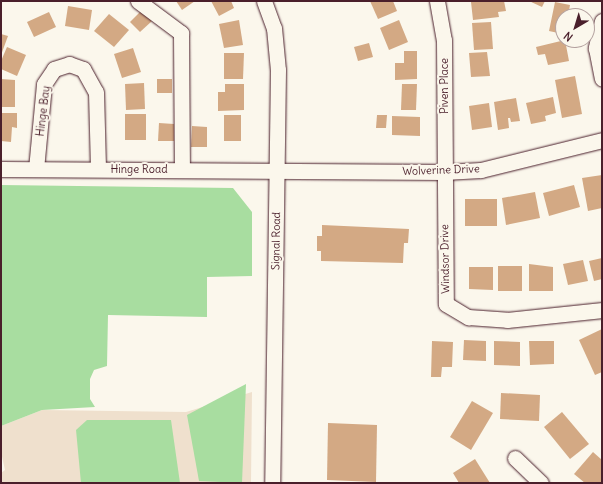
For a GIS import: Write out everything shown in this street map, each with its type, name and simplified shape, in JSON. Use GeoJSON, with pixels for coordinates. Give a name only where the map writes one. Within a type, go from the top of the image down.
{"type":"FeatureCollection","features":[{"type":"Feature","properties":{"kind":"street"},"geometry":{"type":"LineString","coordinates":[[138,1],[181,33],[182,170]]}},
{"type":"Feature","properties":{"kind":"street","name":"Signal Road"},"geometry":{"type":"LineString","coordinates":[[264,1],[274,28],[277,50],[277,170],[272,483]]}},
{"type":"Feature","properties":{"kind":"street","name":"Piven Place"},"geometry":{"type":"LineString","coordinates":[[437,1],[444,40],[444,172]]}},
{"type":"Feature","properties":{"kind":"street"},"geometry":{"type":"LineString","coordinates":[[602,21],[596,48],[602,78]]}},
{"type":"Feature","properties":{"kind":"street","name":"Hinge Bay"},"geometry":{"type":"LineString","coordinates":[[36,169],[44,84],[54,69],[69,64],[84,69],[96,92],[98,169]]}},
{"type":"Feature","properties":{"kind":"street","name":"Wolverine Drive"},"geometry":{"type":"LineString","coordinates":[[277,170],[444,172],[481,170],[602,140]]}},
{"type":"Feature","properties":{"kind":"street","name":"Hinge Road"},"geometry":{"type":"LineString","coordinates":[[1,169],[277,170]]}},
{"type":"Feature","properties":{"kind":"street","name":"Windsor Drive"},"geometry":{"type":"LineString","coordinates":[[444,172],[446,304],[468,317],[507,320],[602,310]]}},
{"type":"Feature","properties":{"kind":"street"},"geometry":{"type":"LineString","coordinates":[[515,458],[541,483]]}},
{"type":"Feature","properties":{"kind":"shaded area"},"geometry":{"type":"Polygon","coordinates":[[[252,392],[251,483],[1,483],[1,473],[5,470],[1,452],[1,426],[42,410],[186,412],[252,392]]]}},
{"type":"Feature","properties":{"kind":"green space"},"geometry":{"type":"Polygon","coordinates":[[[1,185],[233,188],[252,212],[252,276],[207,277],[207,317],[108,315],[107,366],[94,370],[90,379],[90,399],[95,407],[42,410],[1,426],[1,185]]]}},
{"type":"Feature","properties":{"kind":"green space"},"geometry":{"type":"Polygon","coordinates":[[[246,384],[242,483],[199,481],[187,415],[246,384]]]}},
{"type":"Feature","properties":{"kind":"green space"},"geometry":{"type":"Polygon","coordinates":[[[87,420],[171,420],[180,483],[81,483],[76,430],[87,420]]]}},
{"type":"Feature","properties":{"kind":"building"},"geometry":{"type":"Polygon","coordinates":[[[176,1],[195,1],[182,10],[176,1]]]}},
{"type":"Feature","properties":{"kind":"building"},"geometry":{"type":"Polygon","coordinates":[[[211,1],[231,1],[234,8],[219,16],[211,1]]]}},
{"type":"Feature","properties":{"kind":"building"},"geometry":{"type":"Polygon","coordinates":[[[370,1],[393,1],[397,11],[378,19],[370,1]]]}},
{"type":"Feature","properties":{"kind":"building"},"geometry":{"type":"Polygon","coordinates":[[[504,1],[506,11],[498,12],[499,17],[473,20],[471,2],[504,1]]]}},
{"type":"Feature","properties":{"kind":"building"},"geometry":{"type":"Polygon","coordinates":[[[529,1],[545,1],[542,7],[529,1]]]}},
{"type":"Feature","properties":{"kind":"building"},"geometry":{"type":"Polygon","coordinates":[[[555,2],[570,5],[569,8],[555,8],[555,32],[549,31],[555,2]]]}},
{"type":"Feature","properties":{"kind":"building"},"geometry":{"type":"Polygon","coordinates":[[[68,6],[92,10],[89,30],[65,26],[68,6]]]}},
{"type":"Feature","properties":{"kind":"building"},"geometry":{"type":"Polygon","coordinates":[[[142,10],[152,21],[140,32],[130,22],[142,10]]]}},
{"type":"Feature","properties":{"kind":"building"},"geometry":{"type":"Polygon","coordinates":[[[49,12],[56,27],[34,37],[27,22],[49,12]]]}},
{"type":"Feature","properties":{"kind":"building"},"geometry":{"type":"Polygon","coordinates":[[[109,14],[129,30],[114,47],[94,31],[109,14]]]}},
{"type":"Feature","properties":{"kind":"building"},"geometry":{"type":"Polygon","coordinates":[[[239,20],[243,45],[224,48],[219,24],[239,20]]]}},
{"type":"Feature","properties":{"kind":"building"},"geometry":{"type":"Polygon","coordinates":[[[399,20],[408,42],[389,50],[380,28],[399,20]]]}},
{"type":"Feature","properties":{"kind":"building"},"geometry":{"type":"Polygon","coordinates":[[[491,22],[493,49],[474,50],[472,23],[491,22]]]}},
{"type":"Feature","properties":{"kind":"building"},"geometry":{"type":"Polygon","coordinates":[[[1,34],[8,36],[1,55],[1,34]]]}},
{"type":"Feature","properties":{"kind":"building"},"geometry":{"type":"Polygon","coordinates":[[[555,42],[555,48],[567,48],[569,61],[548,65],[545,54],[538,55],[536,47],[555,42]]]}},
{"type":"Feature","properties":{"kind":"building"},"geometry":{"type":"Polygon","coordinates":[[[369,43],[373,57],[358,61],[354,47],[369,43]]]}},
{"type":"Feature","properties":{"kind":"building"},"geometry":{"type":"Polygon","coordinates":[[[7,47],[26,55],[17,76],[1,69],[1,61],[7,47]]]}},
{"type":"Feature","properties":{"kind":"building"},"geometry":{"type":"Polygon","coordinates":[[[133,48],[141,72],[122,78],[114,54],[133,48]]]}},
{"type":"Feature","properties":{"kind":"building"},"geometry":{"type":"Polygon","coordinates":[[[404,51],[417,51],[417,79],[395,80],[395,63],[404,63],[404,51]]]}},
{"type":"Feature","properties":{"kind":"building"},"geometry":{"type":"Polygon","coordinates":[[[487,52],[490,76],[471,77],[469,53],[487,52]]]}},
{"type":"Feature","properties":{"kind":"building"},"geometry":{"type":"Polygon","coordinates":[[[224,53],[244,53],[243,79],[224,79],[224,53]]]}},
{"type":"Feature","properties":{"kind":"building"},"geometry":{"type":"Polygon","coordinates":[[[575,76],[582,114],[562,118],[555,80],[575,76]]]}},
{"type":"Feature","properties":{"kind":"building"},"geometry":{"type":"Polygon","coordinates":[[[1,79],[15,80],[15,107],[1,107],[1,79]]]}},
{"type":"Feature","properties":{"kind":"building"},"geometry":{"type":"Polygon","coordinates":[[[157,79],[172,79],[172,93],[157,93],[157,79]]]}},
{"type":"Feature","properties":{"kind":"building"},"geometry":{"type":"Polygon","coordinates":[[[144,83],[145,109],[126,110],[125,84],[144,83]]]}},
{"type":"Feature","properties":{"kind":"building"},"geometry":{"type":"Polygon","coordinates":[[[225,84],[244,84],[244,110],[218,111],[218,92],[225,92],[225,84]]]}},
{"type":"Feature","properties":{"kind":"building"},"geometry":{"type":"Polygon","coordinates":[[[402,84],[417,84],[416,110],[401,110],[402,84]]]}},
{"type":"Feature","properties":{"kind":"building"},"geometry":{"type":"Polygon","coordinates":[[[553,97],[556,113],[545,116],[546,121],[531,124],[526,103],[553,97]]]}},
{"type":"Feature","properties":{"kind":"building"},"geometry":{"type":"Polygon","coordinates":[[[516,98],[520,121],[511,122],[510,118],[508,118],[509,128],[498,130],[494,102],[516,98]]]}},
{"type":"Feature","properties":{"kind":"building"},"geometry":{"type":"Polygon","coordinates":[[[489,103],[492,127],[472,130],[469,106],[489,103]]]}},
{"type":"Feature","properties":{"kind":"building"},"geometry":{"type":"Polygon","coordinates":[[[1,113],[17,113],[17,128],[12,127],[11,142],[1,141],[1,113]]]}},
{"type":"Feature","properties":{"kind":"building"},"geometry":{"type":"Polygon","coordinates":[[[125,114],[146,114],[146,140],[125,140],[125,114]]]}},
{"type":"Feature","properties":{"kind":"building"},"geometry":{"type":"Polygon","coordinates":[[[224,115],[241,115],[241,141],[224,141],[224,115]]]}},
{"type":"Feature","properties":{"kind":"building"},"geometry":{"type":"Polygon","coordinates":[[[377,115],[387,115],[386,128],[376,128],[377,115]]]}},
{"type":"Feature","properties":{"kind":"building"},"geometry":{"type":"Polygon","coordinates":[[[392,116],[420,117],[420,136],[392,135],[392,116]]]}},
{"type":"Feature","properties":{"kind":"building"},"geometry":{"type":"Polygon","coordinates":[[[159,123],[174,124],[174,141],[158,141],[159,123]]]}},
{"type":"Feature","properties":{"kind":"building"},"geometry":{"type":"Polygon","coordinates":[[[192,126],[207,127],[207,147],[191,147],[192,126]]]}},
{"type":"Feature","properties":{"kind":"building"},"geometry":{"type":"Polygon","coordinates":[[[602,175],[602,208],[588,211],[582,178],[602,175]]]}},
{"type":"Feature","properties":{"kind":"building"},"geometry":{"type":"Polygon","coordinates":[[[574,185],[580,207],[549,216],[543,193],[574,185]]]}},
{"type":"Feature","properties":{"kind":"building"},"geometry":{"type":"Polygon","coordinates":[[[535,192],[540,218],[506,225],[502,198],[535,192]]]}},
{"type":"Feature","properties":{"kind":"building"},"geometry":{"type":"Polygon","coordinates":[[[465,199],[497,199],[497,226],[465,226],[465,199]]]}},
{"type":"Feature","properties":{"kind":"building"},"geometry":{"type":"Polygon","coordinates":[[[322,225],[409,229],[408,243],[404,243],[403,263],[321,261],[321,251],[317,251],[317,236],[322,236],[322,225]]]}},
{"type":"Feature","properties":{"kind":"building"},"geometry":{"type":"Polygon","coordinates":[[[602,258],[602,279],[594,281],[589,261],[602,258]]]}},
{"type":"Feature","properties":{"kind":"building"},"geometry":{"type":"Polygon","coordinates":[[[583,260],[588,281],[568,285],[563,264],[583,260]]]}},
{"type":"Feature","properties":{"kind":"building"},"geometry":{"type":"Polygon","coordinates":[[[529,264],[553,267],[553,291],[529,291],[529,264]]]}},
{"type":"Feature","properties":{"kind":"building"},"geometry":{"type":"Polygon","coordinates":[[[498,266],[522,266],[522,291],[498,291],[498,266]]]}},
{"type":"Feature","properties":{"kind":"building"},"geometry":{"type":"Polygon","coordinates":[[[469,267],[493,267],[493,290],[469,289],[469,267]]]}},
{"type":"Feature","properties":{"kind":"building"},"geometry":{"type":"Polygon","coordinates":[[[602,329],[602,372],[595,375],[579,340],[602,329]]]}},
{"type":"Feature","properties":{"kind":"building"},"geometry":{"type":"Polygon","coordinates":[[[464,340],[486,341],[486,361],[463,360],[464,340]]]}},
{"type":"Feature","properties":{"kind":"building"},"geometry":{"type":"Polygon","coordinates":[[[432,341],[453,342],[452,367],[442,367],[441,377],[431,377],[432,341]]]}},
{"type":"Feature","properties":{"kind":"building"},"geometry":{"type":"Polygon","coordinates":[[[494,341],[520,342],[520,366],[494,365],[494,341]]]}},
{"type":"Feature","properties":{"kind":"building"},"geometry":{"type":"Polygon","coordinates":[[[529,341],[554,341],[554,364],[530,365],[529,341]]]}},
{"type":"Feature","properties":{"kind":"building"},"geometry":{"type":"Polygon","coordinates":[[[501,393],[540,395],[539,421],[500,419],[501,393]]]}},
{"type":"Feature","properties":{"kind":"building"},"geometry":{"type":"Polygon","coordinates":[[[472,401],[493,413],[471,450],[450,437],[472,401]]]}},
{"type":"Feature","properties":{"kind":"building"},"geometry":{"type":"Polygon","coordinates":[[[562,412],[589,444],[570,459],[544,427],[562,412]]]}},
{"type":"Feature","properties":{"kind":"building"},"geometry":{"type":"Polygon","coordinates":[[[328,423],[377,425],[376,482],[327,480],[328,423]]]}},
{"type":"Feature","properties":{"kind":"building"},"geometry":{"type":"Polygon","coordinates":[[[593,452],[602,460],[602,483],[585,483],[574,474],[593,452]]]}},
{"type":"Feature","properties":{"kind":"building"},"geometry":{"type":"Polygon","coordinates":[[[475,459],[490,483],[459,483],[453,473],[475,459]]]}}]}
